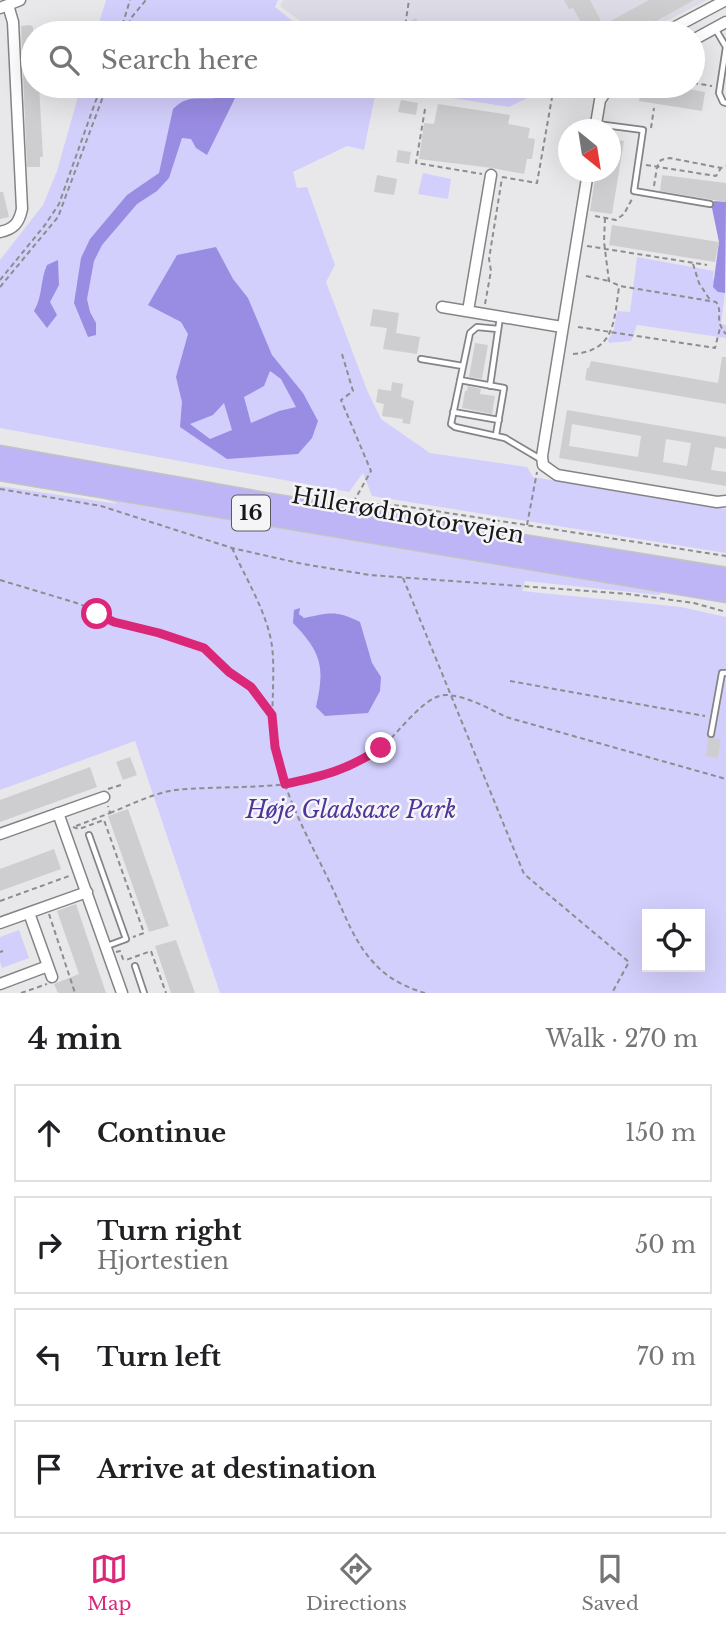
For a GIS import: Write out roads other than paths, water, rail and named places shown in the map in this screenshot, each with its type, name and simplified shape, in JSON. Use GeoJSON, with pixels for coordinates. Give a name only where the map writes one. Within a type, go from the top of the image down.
{"type":"FeatureCollection","features":[{"type":"Feature","properties":{"kind":"highway","name":"Hillerødmotorvejen"},"geometry":{"type":"LineString","coordinates":[[0,455],[726,577]]}},
{"type":"Feature","properties":{"kind":"highway","name":"Hillerødmotorvejen"},"geometry":{"type":"LineString","coordinates":[[0,471],[726,593]]}},
{"type":"Feature","properties":{"kind":"highway"},"geometry":{"type":"LineString","coordinates":[[503,541],[726,567]]}},
{"type":"Feature","properties":{"kind":"highway"},"geometry":{"type":"LineString","coordinates":[[621,575],[726,602]]}},
{"type":"Feature","properties":{"kind":"street"},"geometry":{"type":"LineString","coordinates":[[0,232],[10,230],[20,217],[22,190],[13,22],[4,6],[20,0]]}},
{"type":"Feature","properties":{"kind":"street"},"geometry":{"type":"LineString","coordinates":[[687,21],[726,0]]}},
{"type":"Feature","properties":{"kind":"street"},"geometry":{"type":"LineString","coordinates":[[705,33],[726,22]]}},
{"type":"Feature","properties":{"kind":"street"},"geometry":{"type":"LineString","coordinates":[[597,119],[601,98]]}},
{"type":"Feature","properties":{"kind":"street"},"geometry":{"type":"LineString","coordinates":[[467,311],[491,175]]}},
{"type":"Feature","properties":{"kind":"street"},"geometry":{"type":"LineString","coordinates":[[586,182],[543,463],[557,475],[717,502],[726,501]]}},
{"type":"Feature","properties":{"kind":"street"},"geometry":{"type":"LineString","coordinates":[[442,307],[562,327]]}},
{"type":"Feature","properties":{"kind":"street"},"geometry":{"type":"LineString","coordinates":[[0,834],[104,797]]}},
{"type":"Feature","properties":{"kind":"street"},"geometry":{"type":"LineString","coordinates":[[58,813],[122,993]]}},
{"type":"Feature","properties":{"kind":"street"},"geometry":{"type":"LineString","coordinates":[[0,923],[86,892]]}},
{"type":"Feature","properties":{"kind":"street"},"geometry":{"type":"LineString","coordinates":[[0,984],[50,971],[29,913]]}},
{"type":"Feature","properties":{"kind":"lane"},"geometry":{"type":"LineString","coordinates":[[715,28],[726,47],[719,88],[723,102],[726,103]]}},
{"type":"Feature","properties":{"kind":"lane"},"geometry":{"type":"LineString","coordinates":[[621,129],[643,131],[634,191],[710,204]]}},
{"type":"Feature","properties":{"kind":"lane"},"geometry":{"type":"LineString","coordinates":[[490,386],[500,317]]}},
{"type":"Feature","properties":{"kind":"lane"},"geometry":{"type":"LineString","coordinates":[[498,329],[477,327],[470,333],[451,422],[454,426],[496,435],[543,463]]}},
{"type":"Feature","properties":{"kind":"lane"},"geometry":{"type":"LineString","coordinates":[[421,359],[463,366]]}},
{"type":"Feature","properties":{"kind":"lane"},"geometry":{"type":"LineString","coordinates":[[460,380],[504,387],[496,435]]}},
{"type":"Feature","properties":{"kind":"lane"},"geometry":{"type":"LineString","coordinates":[[453,412],[499,420]]}},
{"type":"Feature","properties":{"kind":"lane"},"geometry":{"type":"LineString","coordinates":[[711,734],[722,673],[726,673]]}},
{"type":"Feature","properties":{"kind":"lane"},"geometry":{"type":"LineString","coordinates":[[89,835],[126,940],[106,947]]}},
{"type":"Feature","properties":{"kind":"lane"},"geometry":{"type":"LineString","coordinates":[[135,966],[144,993]]}},
{"type":"Feature","properties":{"kind":"park label","name":"Høje Gladsaxe Park"},"geometry":{"type":"Point","coordinates":[351,810]}}]}
